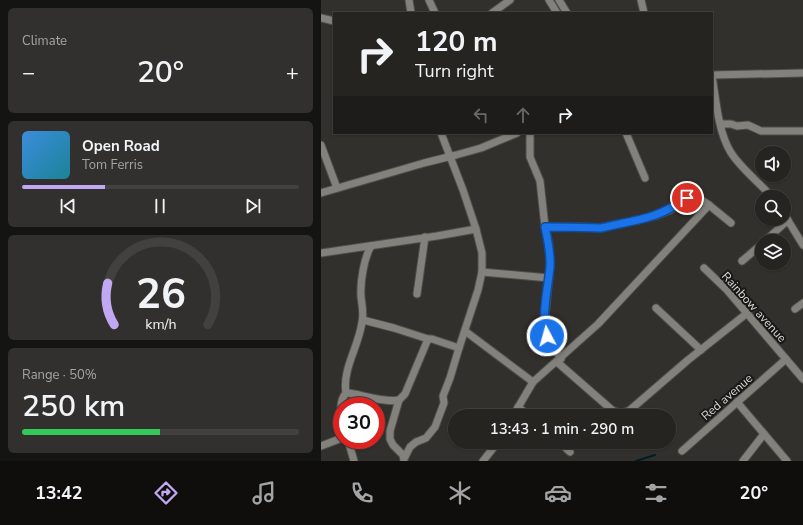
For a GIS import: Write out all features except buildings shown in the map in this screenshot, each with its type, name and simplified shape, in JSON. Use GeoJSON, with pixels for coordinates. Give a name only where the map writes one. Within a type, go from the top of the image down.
{"type":"FeatureCollection","features":[{"type":"Feature","properties":{"kind":"street"},"geometry":{"type":"LineString","coordinates":[[409,0],[411,12]]}},
{"type":"Feature","properties":{"kind":"street"},"geometry":{"type":"LineString","coordinates":[[429,0],[435,12]]}},
{"type":"Feature","properties":{"kind":"street"},"geometry":{"type":"LineString","coordinates":[[493,12],[510,0]]}},
{"type":"Feature","properties":{"kind":"street"},"geometry":{"type":"LineString","coordinates":[[549,0],[556,12]]}},
{"type":"Feature","properties":{"kind":"street"},"geometry":{"type":"LineString","coordinates":[[559,0],[566,12]]}},
{"type":"Feature","properties":{"kind":"street"},"geometry":{"type":"LineString","coordinates":[[641,0],[644,12]]}},
{"type":"Feature","properties":{"kind":"street"},"geometry":{"type":"LineString","coordinates":[[321,18],[333,21]]}},
{"type":"Feature","properties":{"kind":"street"},"geometry":{"type":"LineString","coordinates":[[713,75],[803,73]]}},
{"type":"Feature","properties":{"kind":"street"},"geometry":{"type":"LineString","coordinates":[[713,80],[724,139],[736,159],[765,190]]}},
{"type":"Feature","properties":{"kind":"street"},"geometry":{"type":"LineString","coordinates":[[721,124],[731,124],[737,126],[748,125],[761,131],[803,131]]}},
{"type":"Feature","properties":{"kind":"street"},"geometry":{"type":"LineString","coordinates":[[404,459],[415,442],[426,438],[435,427],[444,403],[443,396],[478,290],[482,272],[482,253],[476,229],[441,134]]}},
{"type":"Feature","properties":{"kind":"street"},"geometry":{"type":"LineString","coordinates":[[321,193],[481,148],[515,134]]}},
{"type":"Feature","properties":{"kind":"street"},"geometry":{"type":"LineString","coordinates":[[530,134],[530,157],[540,182],[545,227],[549,245],[550,265],[545,330],[559,360],[613,410],[618,413],[624,413],[630,410],[746,314]]}},
{"type":"Feature","properties":{"kind":"street"},"geometry":{"type":"LineString","coordinates":[[626,134],[645,178]]}},
{"type":"Feature","properties":{"kind":"street"},"geometry":{"type":"LineString","coordinates":[[321,145],[337,188]]}},
{"type":"Feature","properties":{"kind":"street"},"geometry":{"type":"LineString","coordinates":[[545,227],[587,226],[599,228],[643,220],[670,210],[687,198],[693,196],[709,205],[731,223]]}},
{"type":"Feature","properties":{"kind":"street"},"geometry":{"type":"LineString","coordinates":[[520,409],[518,407],[533,382],[598,324],[709,205]]}},
{"type":"Feature","properties":{"kind":"street"},"geometry":{"type":"LineString","coordinates":[[791,225],[803,245]]}},
{"type":"Feature","properties":{"kind":"street"},"geometry":{"type":"LineString","coordinates":[[771,234],[778,226]]}},
{"type":"Feature","properties":{"kind":"street"},"geometry":{"type":"LineString","coordinates":[[321,254],[476,229]]}},
{"type":"Feature","properties":{"kind":"street"},"geometry":{"type":"LineString","coordinates":[[417,294],[425,238]]}},
{"type":"Feature","properties":{"kind":"street"},"geometry":{"type":"LineString","coordinates":[[343,397],[346,393],[345,380],[363,320],[361,294],[362,283],[366,253],[371,246]]}},
{"type":"Feature","properties":{"kind":"street"},"geometry":{"type":"LineString","coordinates":[[743,261],[755,250]]}},
{"type":"Feature","properties":{"kind":"street","name":"Rainbow avenue"},"geometry":{"type":"LineString","coordinates":[[704,268],[727,290],[803,379]]}},
{"type":"Feature","properties":{"kind":"street"},"geometry":{"type":"LineString","coordinates":[[482,272],[549,278]]}},
{"type":"Feature","properties":{"kind":"street"},"geometry":{"type":"LineString","coordinates":[[795,309],[803,303]]}},
{"type":"Feature","properties":{"kind":"street"},"geometry":{"type":"LineString","coordinates":[[656,308],[701,350]]}},
{"type":"Feature","properties":{"kind":"street"},"geometry":{"type":"LineString","coordinates":[[363,320],[459,348]]}},
{"type":"Feature","properties":{"kind":"street"},"geometry":{"type":"LineString","coordinates":[[465,331],[533,382]]}},
{"type":"Feature","properties":{"kind":"street"},"geometry":{"type":"LineString","coordinates":[[404,459],[390,439],[390,431],[399,400],[405,394],[428,339]]}},
{"type":"Feature","properties":{"kind":"street","name":"Red avenue"},"geometry":{"type":"LineString","coordinates":[[682,451],[786,360]]}},
{"type":"Feature","properties":{"kind":"street"},"geometry":{"type":"LineString","coordinates":[[346,393],[399,400]]}},
{"type":"Feature","properties":{"kind":"street"},"geometry":{"type":"LineString","coordinates":[[737,402],[787,461]]}},
{"type":"Feature","properties":{"kind":"street"},"geometry":{"type":"LineString","coordinates":[[743,461],[764,434]]}},
{"type":"Feature","properties":{"kind":"street"},"geometry":{"type":"LineString","coordinates":[[321,446],[333,441]]}},
{"type":"Feature","properties":{"kind":"street"},"geometry":{"type":"LineString","coordinates":[[351,449],[354,461]]}},
{"type":"Feature","properties":{"kind":"street"},"geometry":{"type":"LineString","coordinates":[[483,461],[492,449]]}},
{"type":"Feature","properties":{"kind":"street"},"geometry":{"type":"LineString","coordinates":[[567,449],[570,452]]}},
{"type":"Feature","properties":{"kind":"waterway"},"geometry":{"type":"LineString","coordinates":[[636,461],[655,455]]}},
{"type":"Feature","properties":{"kind":"route"},"geometry":{"type":"LineString","coordinates":[[547,336],[545,330],[545,318],[550,265],[549,245],[545,227],[587,226],[599,228],[643,220],[670,210],[687,198]]}}]}
